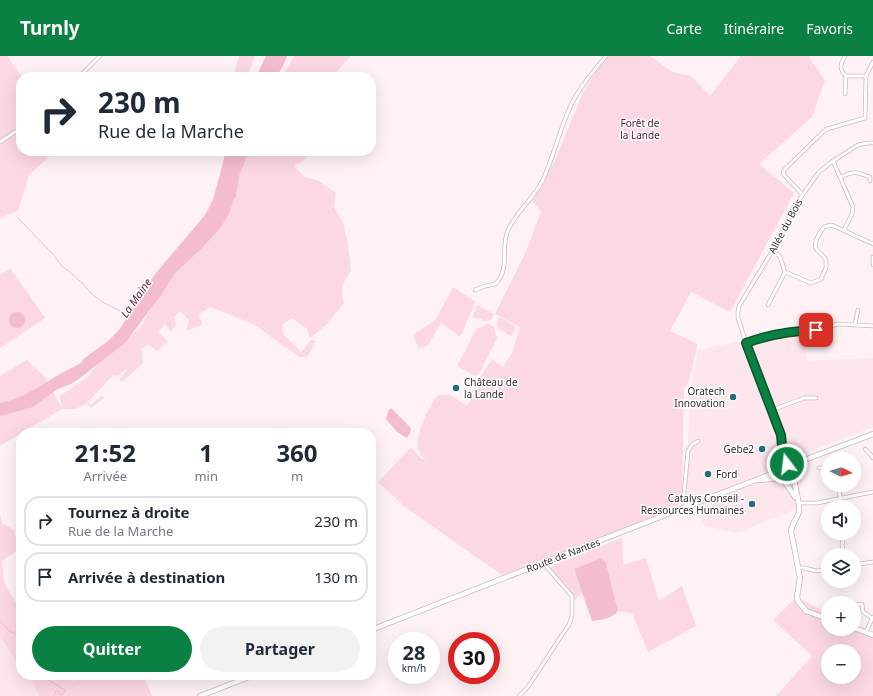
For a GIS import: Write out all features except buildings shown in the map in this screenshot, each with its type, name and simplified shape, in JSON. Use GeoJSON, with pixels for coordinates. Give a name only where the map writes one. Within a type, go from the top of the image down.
{"type":"FeatureCollection","features":[{"type":"Feature","properties":{"kind":"main road"},"geometry":{"type":"LineString","coordinates":[[798,501],[785,482],[780,478],[780,469],[873,434]]}},
{"type":"Feature","properties":{"kind":"main road"},"geometry":{"type":"LineString","coordinates":[[808,459],[796,471],[796,477],[794,479],[799,510],[791,531],[800,583],[797,597],[800,604],[811,614],[821,617]]}},
{"type":"Feature","properties":{"kind":"main road"},"geometry":{"type":"LineString","coordinates":[[789,465],[796,471]]}},
{"type":"Feature","properties":{"kind":"main road","name":"Route de Nantes"},"geometry":{"type":"LineString","coordinates":[[376,628],[780,469]]}},
{"type":"Feature","properties":{"kind":"main road","name":"Route de Nantes"},"geometry":{"type":"LineString","coordinates":[[755,480],[780,478]]}},
{"type":"Feature","properties":{"kind":"main road"},"geometry":{"type":"LineString","coordinates":[[785,482],[790,482],[794,479]]}},
{"type":"Feature","properties":{"kind":"main road"},"geometry":{"type":"LineString","coordinates":[[861,630],[873,635]]}},
{"type":"Feature","properties":{"kind":"main road"},"geometry":{"type":"LineString","coordinates":[[200,696],[241,680]]}},
{"type":"Feature","properties":{"kind":"street"},"geometry":{"type":"LineString","coordinates":[[84,72],[100,56]]}},
{"type":"Feature","properties":{"kind":"street"},"geometry":{"type":"LineString","coordinates":[[475,290],[494,284],[501,277],[504,270],[504,243],[508,231],[515,218],[540,185],[573,102],[586,81],[606,56]]}},
{"type":"Feature","properties":{"kind":"street"},"geometry":{"type":"LineString","coordinates":[[845,56],[840,68],[846,76],[845,94]]}},
{"type":"Feature","properties":{"kind":"street"},"geometry":{"type":"LineString","coordinates":[[802,194],[784,175],[783,171],[827,129],[865,118],[866,76],[873,62]]}},
{"type":"Feature","properties":{"kind":"street"},"geometry":{"type":"LineString","coordinates":[[846,76],[866,76]]}},
{"type":"Feature","properties":{"kind":"street"},"geometry":{"type":"LineString","coordinates":[[0,142],[16,131]]}},
{"type":"Feature","properties":{"kind":"street","name":"Allée du Bois"},"geometry":{"type":"LineString","coordinates":[[782,450],[781,435],[746,341],[738,312],[739,306],[773,250],[794,207],[819,172],[858,145],[873,143]]}},
{"type":"Feature","properties":{"kind":"street"},"geometry":{"type":"LineString","coordinates":[[833,161],[853,207],[852,214],[844,230]]}},
{"type":"Feature","properties":{"kind":"street"},"geometry":{"type":"LineString","coordinates":[[841,177],[851,172],[857,172],[870,178],[870,181]]}},
{"type":"Feature","properties":{"kind":"street"},"geometry":{"type":"LineString","coordinates":[[785,272],[811,283],[818,281],[822,277],[827,264],[825,257],[816,249],[815,246],[824,227],[831,225],[873,244]]}},
{"type":"Feature","properties":{"kind":"street"},"geometry":{"type":"LineString","coordinates":[[768,305],[785,272],[780,257],[773,250]]}},
{"type":"Feature","properties":{"kind":"street"},"geometry":{"type":"LineString","coordinates":[[873,257],[873,265]]}},
{"type":"Feature","properties":{"kind":"street"},"geometry":{"type":"LineString","coordinates":[[854,324],[858,310]]}},
{"type":"Feature","properties":{"kind":"street"},"geometry":{"type":"LineString","coordinates":[[746,341],[791,330],[816,330],[838,324],[873,326]]}},
{"type":"Feature","properties":{"kind":"street"},"geometry":{"type":"LineString","coordinates":[[772,410],[804,398],[816,398]]}},
{"type":"Feature","properties":{"kind":"street"},"geometry":{"type":"LineString","coordinates":[[686,506],[684,494],[688,451],[692,445],[698,441]]}},
{"type":"Feature","properties":{"kind":"street"},"geometry":{"type":"LineString","coordinates":[[865,449],[873,458]]}},
{"type":"Feature","properties":{"kind":"street"},"geometry":{"type":"LineString","coordinates":[[782,450],[783,457],[789,465]]}},
{"type":"Feature","properties":{"kind":"street"},"geometry":{"type":"LineString","coordinates":[[780,469],[782,450]]}},
{"type":"Feature","properties":{"kind":"street"},"geometry":{"type":"LineString","coordinates":[[840,492],[841,498]]}},
{"type":"Feature","properties":{"kind":"street"},"geometry":{"type":"LineString","coordinates":[[798,501],[817,503],[873,492]]}},
{"type":"Feature","properties":{"kind":"street"},"geometry":{"type":"LineString","coordinates":[[861,564],[873,562]]}},
{"type":"Feature","properties":{"kind":"street"},"geometry":{"type":"LineString","coordinates":[[519,696],[528,687],[562,636],[569,625],[572,616],[572,596],[543,563]]}},
{"type":"Feature","properties":{"kind":"street"},"geometry":{"type":"LineString","coordinates":[[798,568],[821,571]]}},
{"type":"Feature","properties":{"kind":"street"},"geometry":{"type":"LineString","coordinates":[[861,604],[863,612],[873,618],[866,632]]}},
{"type":"Feature","properties":{"kind":"shaded area"},"geometry":{"type":"Polygon","coordinates":[[[266,56],[287,56],[279,72],[258,72],[266,56]]]}},
{"type":"Feature","properties":{"kind":"shaded area"},"geometry":{"type":"Polygon","coordinates":[[[225,156],[247,156],[239,176],[236,197],[229,214],[221,227],[202,248],[174,274],[162,294],[125,343],[80,378],[71,384],[56,390],[33,407],[0,416],[0,403],[17,398],[33,390],[83,361],[82,360],[108,341],[119,330],[155,274],[206,214],[213,200],[225,156]]]}},
{"type":"Feature","properties":{"kind":"shaded area"},"geometry":{"type":"Polygon","coordinates":[[[17,312],[24,317],[25,320],[20,327],[17,328],[10,323],[9,320],[14,313],[17,312]]]}},
{"type":"Feature","properties":{"kind":"shaded area"},"geometry":{"type":"Polygon","coordinates":[[[806,334],[806,361],[873,358],[873,427],[791,459],[803,473],[796,509],[737,533],[706,526],[693,509],[687,494],[687,456],[691,392],[698,350],[740,341],[744,348],[759,342],[806,334]]]}},
{"type":"Feature","properties":{"kind":"shaded area"},"geometry":{"type":"Polygon","coordinates":[[[391,408],[411,428],[407,438],[397,432],[386,419],[389,409],[390,410],[391,408]]]}},
{"type":"Feature","properties":{"kind":"shaded area"},"geometry":{"type":"Polygon","coordinates":[[[602,558],[606,563],[618,611],[610,617],[592,621],[575,569],[602,558]]]}},
{"type":"Feature","properties":{"kind":"shaded area"},"geometry":{"type":"Polygon","coordinates":[[[0,591],[16,629],[16,680],[37,680],[44,696],[0,696],[0,591]]]}},
{"type":"Feature","properties":{"kind":"green space"},"geometry":{"type":"Polygon","coordinates":[[[0,56],[7,56],[18,72],[16,72],[16,156],[50,156],[29,175],[18,211],[0,218],[0,56]]]}},
{"type":"Feature","properties":{"kind":"green space"},"geometry":{"type":"Polygon","coordinates":[[[239,56],[255,56],[249,72],[234,72],[239,56]]]}},
{"type":"Feature","properties":{"kind":"green space"},"geometry":{"type":"Polygon","coordinates":[[[294,56],[351,56],[337,72],[285,72],[294,56]]]}},
{"type":"Feature","properties":{"kind":"green space","name":"Forêt de la Lande"},"geometry":{"type":"Polygon","coordinates":[[[607,56],[650,56],[673,72],[691,76],[710,96],[741,56],[810,56],[809,57],[825,81],[812,117],[759,164],[794,193],[730,312],[691,292],[670,331],[696,343],[697,347],[688,385],[684,388],[682,502],[676,507],[541,564],[502,575],[405,507],[378,482],[411,447],[422,459],[426,459],[419,452],[418,439],[422,423],[437,396],[449,395],[467,406],[484,381],[481,376],[491,361],[492,360],[503,367],[512,353],[520,327],[495,314],[525,254],[541,212],[532,200],[556,158],[584,90],[607,56]]]}},
{"type":"Feature","properties":{"kind":"green space"},"geometry":{"type":"Polygon","coordinates":[[[237,156],[307,156],[302,162],[294,166],[305,177],[317,180],[336,193],[334,208],[343,222],[348,245],[351,271],[342,289],[344,303],[327,324],[310,338],[307,329],[292,318],[283,324],[282,333],[301,352],[311,340],[316,341],[307,357],[299,357],[255,325],[211,307],[199,314],[202,325],[186,331],[189,320],[180,311],[174,317],[176,325],[171,332],[165,324],[158,332],[168,341],[157,351],[149,345],[141,349],[143,363],[122,382],[119,380],[129,367],[118,376],[113,375],[88,402],[91,405],[102,395],[104,398],[91,408],[87,403],[76,409],[62,409],[30,428],[16,428],[16,436],[0,446],[0,376],[27,360],[45,377],[62,408],[60,396],[90,375],[93,369],[141,327],[237,156]]]}},
{"type":"Feature","properties":{"kind":"green space"},"geometry":{"type":"Polygon","coordinates":[[[10,268],[45,318],[0,348],[0,275],[10,268]]]}},
{"type":"Feature","properties":{"kind":"green space"},"geometry":{"type":"Polygon","coordinates":[[[453,287],[476,302],[460,337],[441,323],[428,345],[419,349],[413,335],[436,319],[453,287]]]}},
{"type":"Feature","properties":{"kind":"green space"},"geometry":{"type":"Polygon","coordinates":[[[478,305],[494,314],[491,320],[484,321],[480,318],[477,319],[472,317],[478,305]]]}},
{"type":"Feature","properties":{"kind":"green space"},"geometry":{"type":"Polygon","coordinates":[[[499,317],[515,326],[516,328],[511,336],[500,330],[496,323],[499,317]]]}},
{"type":"Feature","properties":{"kind":"green space"},"geometry":{"type":"Polygon","coordinates":[[[486,324],[494,327],[497,339],[478,375],[475,376],[458,367],[458,364],[477,328],[483,327],[486,324]]]}},
{"type":"Feature","properties":{"kind":"green space"},"geometry":{"type":"Polygon","coordinates":[[[0,514],[2,523],[14,530],[16,539],[16,551],[2,561],[4,583],[16,603],[16,660],[0,636],[0,514]]]}},
{"type":"Feature","properties":{"kind":"green space"},"geometry":{"type":"Polygon","coordinates":[[[622,538],[623,565],[646,558],[659,601],[682,586],[696,626],[648,652],[632,613],[618,611],[606,563],[576,575],[582,593],[574,601],[571,593],[550,568],[556,564],[622,538]]]}},
{"type":"Feature","properties":{"kind":"green space"},"geometry":{"type":"Polygon","coordinates":[[[797,597],[821,610],[821,636],[861,636],[861,632],[873,638],[873,696],[776,696],[812,656],[773,620],[797,597]]]}},
{"type":"Feature","properties":{"kind":"green space"},"geometry":{"type":"Polygon","coordinates":[[[32,680],[145,680],[152,696],[39,696],[32,680]]]}},
{"type":"Feature","properties":{"kind":"waterway","name":"La Maine"},"geometry":{"type":"LineString","coordinates":[[17,217],[53,254],[61,265],[79,280],[92,294],[102,302],[128,315]]}},
{"type":"Feature","properties":{"kind":"waterway"},"geometry":{"type":"LineString","coordinates":[[0,621],[9,631],[16,634]]}},
{"type":"Feature","properties":{"kind":"waterway"},"geometry":{"type":"LineString","coordinates":[[49,680],[65,690],[65,692],[60,695],[58,691],[56,691],[54,696]]}},
{"type":"Feature","properties":{"kind":"place","name":"Château de la Lande"},"geometry":{"type":"Point","coordinates":[456,388]}},
{"type":"Feature","properties":{"kind":"place","name":"Oratech Innovation"},"geometry":{"type":"Point","coordinates":[733,397]}},
{"type":"Feature","properties":{"kind":"place","name":"Gebe2"},"geometry":{"type":"Point","coordinates":[762,449]}},
{"type":"Feature","properties":{"kind":"place","name":"Ford"},"geometry":{"type":"Point","coordinates":[708,474]}},
{"type":"Feature","properties":{"kind":"place","name":"Catalys Conseil - Ressources Humaines"},"geometry":{"type":"Point","coordinates":[752,504]}},
{"type":"Feature","properties":{"kind":"route"},"geometry":{"type":"LineString","coordinates":[[787,464],[783,457],[781,435],[746,343],[765,336],[791,330],[816,330]]}}]}
